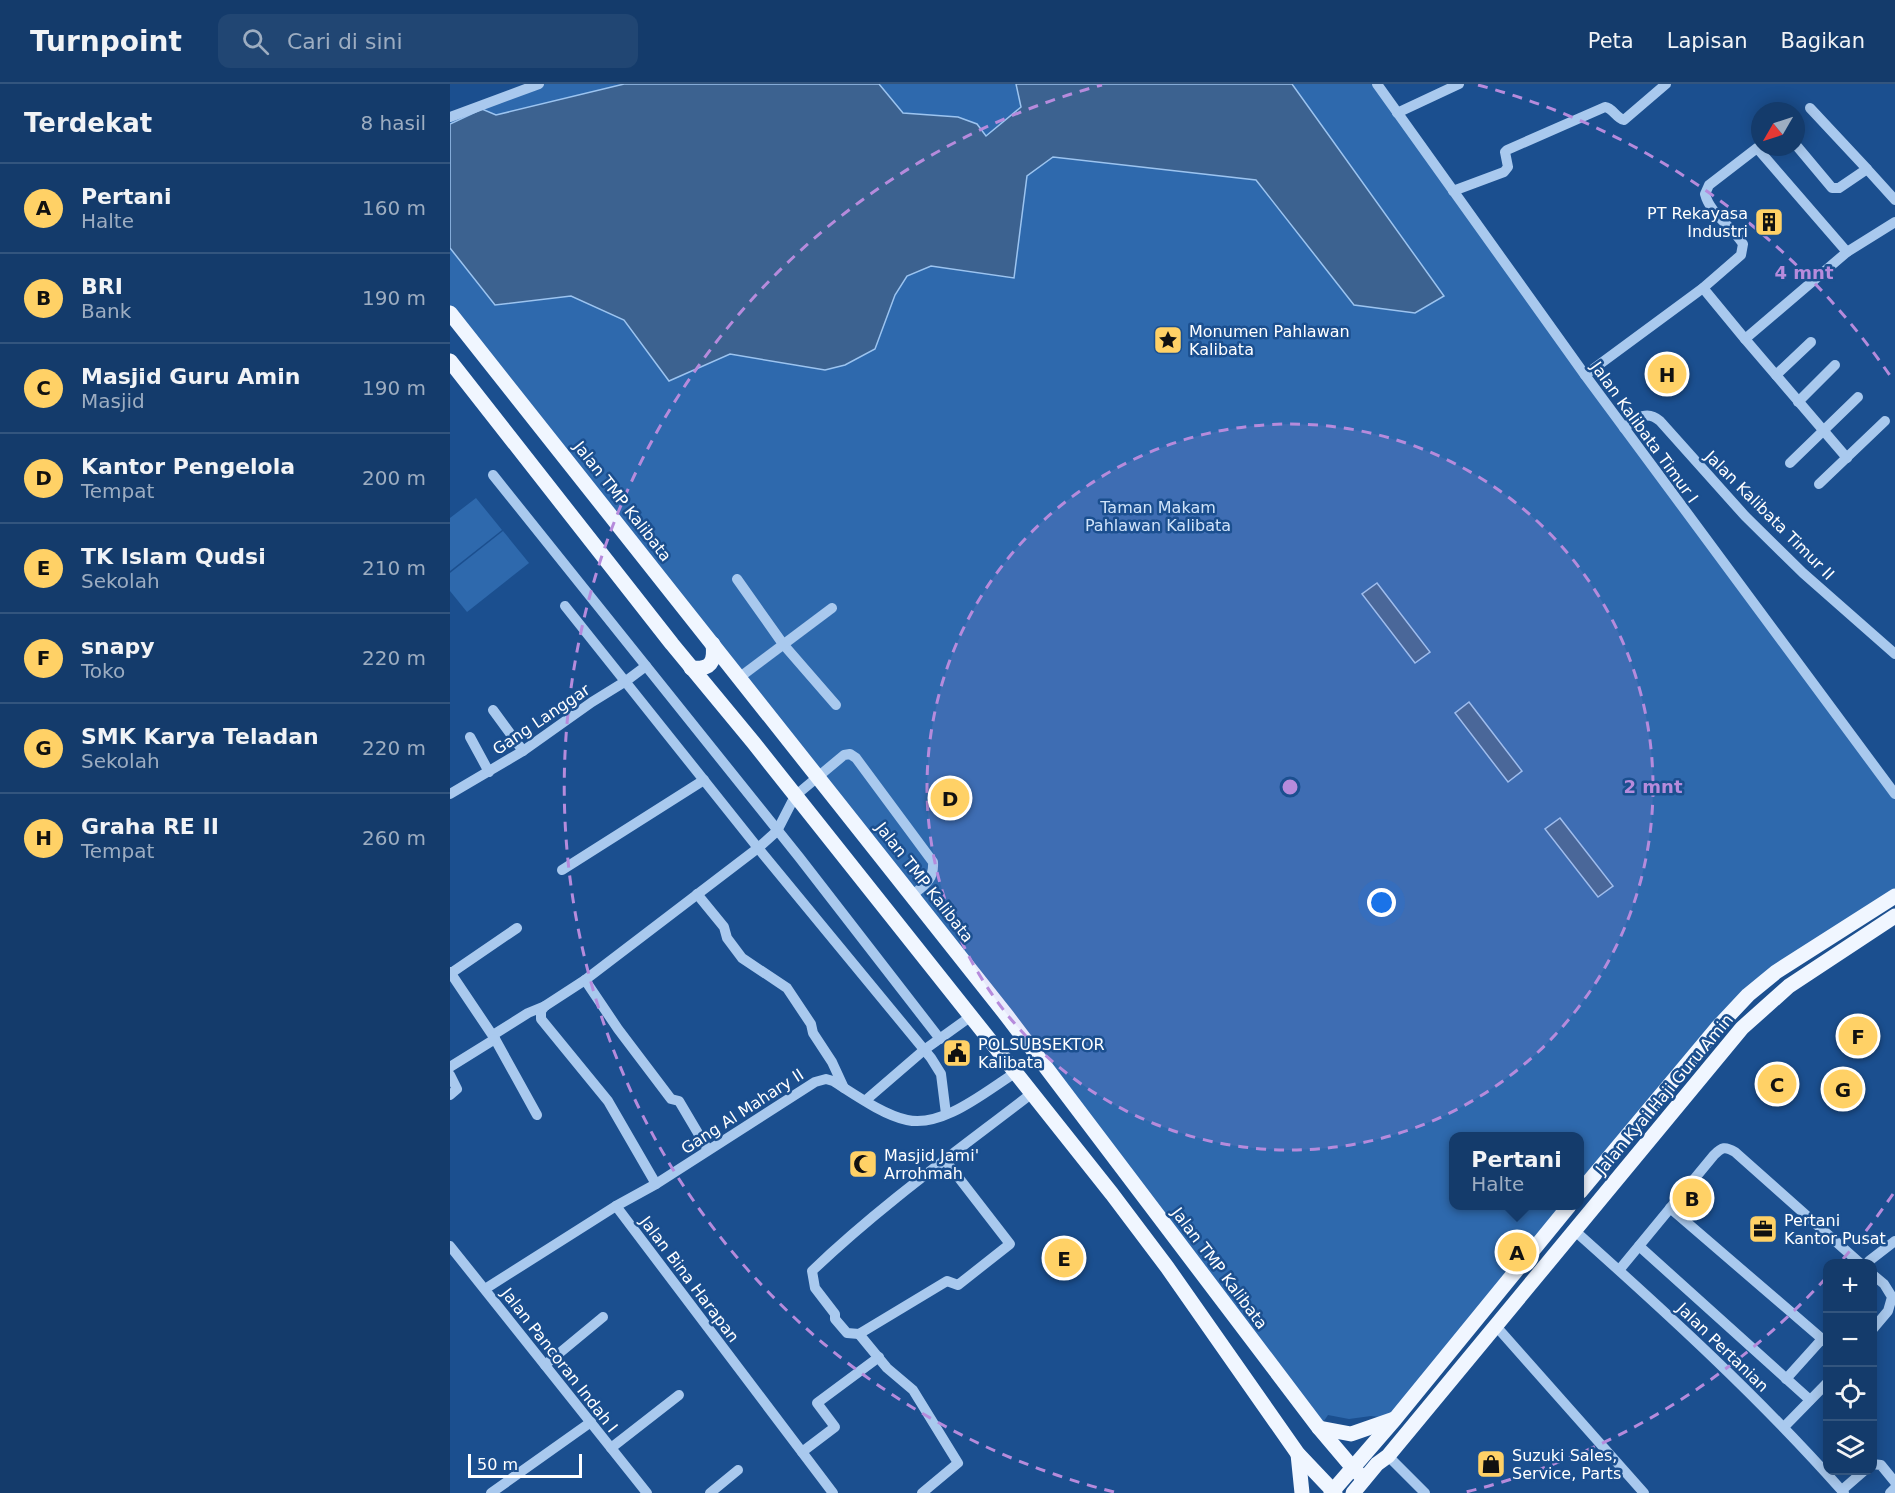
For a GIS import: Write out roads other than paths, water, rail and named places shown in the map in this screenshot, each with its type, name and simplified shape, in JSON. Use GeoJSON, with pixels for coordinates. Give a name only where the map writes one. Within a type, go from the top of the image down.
{"type":"FeatureCollection","features":[{"type":"Feature","properties":{"kind":"main road","name":"Jalan TMP Kalibata"},"geometry":{"type":"LineString","coordinates":[[450,313],[1007,1016],[1319,1428],[1364,1479]]}},
{"type":"Feature","properties":{"kind":"main road"},"geometry":{"type":"LineString","coordinates":[[450,362],[1153,1249],[1298,1454],[1333,1492],[1566,1210]]}},
{"type":"Feature","properties":{"kind":"main road"},"geometry":{"type":"LineString","coordinates":[[691,668],[702,669],[711,663],[714,658],[713,644]]}},
{"type":"Feature","properties":{"kind":"main road","name":"Jalan Kyai Haji Guru Amin"},"geometry":{"type":"LineString","coordinates":[[1584,1187],[1717,1028],[1748,995],[1776,972],[1895,896]]}},
{"type":"Feature","properties":{"kind":"main road","name":"Jalan Kyai Haji Guru Amin"},"geometry":{"type":"LineString","coordinates":[[1353,1493],[1377,1464],[1391,1458],[1495,1325],[1742,1028],[1776,996],[1894,918]]}},
{"type":"Feature","properties":{"kind":"main road"},"geometry":{"type":"LineString","coordinates":[[981,1031],[982,1024],[988,1019],[999,1014],[1007,1016]]}},
{"type":"Feature","properties":{"kind":"main road"},"geometry":{"type":"LineString","coordinates":[[1319,1428],[1351,1434],[1395,1419]]}},
{"type":"Feature","properties":{"kind":"main road"},"geometry":{"type":"LineString","coordinates":[[1298,1454],[1302,1493]]}},
{"type":"Feature","properties":{"kind":"street"},"geometry":{"type":"LineString","coordinates":[[450,117],[539,84]]}},
{"type":"Feature","properties":{"kind":"street","name":"Jalan Kalibata Timur I"},"geometry":{"type":"LineString","coordinates":[[1377,84],[1585,375],[1895,794]]}},
{"type":"Feature","properties":{"kind":"street"},"geometry":{"type":"LineString","coordinates":[[1397,113],[1459,84]]}},
{"type":"Feature","properties":{"kind":"street"},"geometry":{"type":"LineString","coordinates":[[1453,191],[1504,172],[1508,167],[1505,152],[1507,150],[1605,106],[1624,120],[1666,84]]}},
{"type":"Feature","properties":{"kind":"street"},"geometry":{"type":"LineString","coordinates":[[1810,108],[1895,200]]}},
{"type":"Feature","properties":{"kind":"street"},"geometry":{"type":"LineString","coordinates":[[1585,375],[1703,288],[1741,255],[1743,244],[1736,233],[1708,204],[1705,194],[1709,185],[1751,153]]}},
{"type":"Feature","properties":{"kind":"street"},"geometry":{"type":"LineString","coordinates":[[1767,156],[1847,252]]}},
{"type":"Feature","properties":{"kind":"street"},"geometry":{"type":"LineString","coordinates":[[1805,156],[1832,188],[1839,188],[1867,169]]}},
{"type":"Feature","properties":{"kind":"street"},"geometry":{"type":"LineString","coordinates":[[1745,339],[1847,252],[1895,222]]}},
{"type":"Feature","properties":{"kind":"street"},"geometry":{"type":"LineString","coordinates":[[1703,288],[1846,458]]}},
{"type":"Feature","properties":{"kind":"street"},"geometry":{"type":"LineString","coordinates":[[1776,375],[1811,342]]}},
{"type":"Feature","properties":{"kind":"street"},"geometry":{"type":"LineString","coordinates":[[1798,402],[1835,365]]}},
{"type":"Feature","properties":{"kind":"street"},"geometry":{"type":"LineString","coordinates":[[1790,463],[1858,397]]}},
{"type":"Feature","properties":{"kind":"street","name":"Jalan Kalibata Timur II"},"geometry":{"type":"LineString","coordinates":[[1624,428],[1649,414],[1660,421],[1745,516],[1803,573],[1895,654]]}},
{"type":"Feature","properties":{"kind":"street"},"geometry":{"type":"LineString","coordinates":[[1819,484],[1885,421]]}},
{"type":"Feature","properties":{"kind":"street"},"geometry":{"type":"LineString","coordinates":[[493,474],[940,1039]]}},
{"type":"Feature","properties":{"kind":"street"},"geometry":{"type":"LineString","coordinates":[[737,579],[783,644],[836,705]]}},
{"type":"Feature","properties":{"kind":"street"},"geometry":{"type":"LineString","coordinates":[[565,606],[758,848],[924,1050],[941,1074],[946,1114]]}},
{"type":"Feature","properties":{"kind":"street"},"geometry":{"type":"LineString","coordinates":[[740,677],[832,608]]}},
{"type":"Feature","properties":{"kind":"street","name":"Gang Langgar"},"geometry":{"type":"LineString","coordinates":[[450,794],[523,751],[646,666]]}},
{"type":"Feature","properties":{"kind":"street"},"geometry":{"type":"LineString","coordinates":[[493,710],[523,751]]}},
{"type":"Feature","properties":{"kind":"street"},"geometry":{"type":"LineString","coordinates":[[470,737],[489,772]]}},
{"type":"Feature","properties":{"kind":"street"},"geometry":{"type":"LineString","coordinates":[[450,1067],[528,1012],[545,1006],[585,980],[758,848],[777,831],[795,796],[844,755],[850,754],[856,758],[933,862],[934,871],[927,885],[916,892]]}},
{"type":"Feature","properties":{"kind":"street"},"geometry":{"type":"LineString","coordinates":[[562,870],[704,780]]}},
{"type":"Feature","properties":{"kind":"street"},"geometry":{"type":"LineString","coordinates":[[698,894],[724,927],[727,938],[742,958],[787,988],[811,1024],[813,1033],[832,1062],[845,1088]]}},
{"type":"Feature","properties":{"kind":"street"},"geometry":{"type":"LineString","coordinates":[[517,928],[451,973],[494,1037],[537,1115]]}},
{"type":"Feature","properties":{"kind":"street"},"geometry":{"type":"LineString","coordinates":[[585,980],[618,1029],[671,1099],[679,1101],[708,1150]]}},
{"type":"Feature","properties":{"kind":"street"},"geometry":{"type":"LineString","coordinates":[[545,1006],[541,1011],[541,1018],[608,1101],[656,1184]]}},
{"type":"Feature","properties":{"kind":"street"},"geometry":{"type":"LineString","coordinates":[[866,1100],[924,1050],[970,1017]]}},
{"type":"Feature","properties":{"kind":"street","name":"Gang Al Mahary II"},"geometry":{"type":"LineString","coordinates":[[616,1206],[656,1184],[815,1082],[826,1079],[905,1120],[921,1122],[960,1109],[1015,1073]]}},
{"type":"Feature","properties":{"kind":"street"},"geometry":{"type":"LineString","coordinates":[[450,1075],[457,1089],[450,1095]]}},
{"type":"Feature","properties":{"kind":"street"},"geometry":{"type":"LineString","coordinates":[[945,1160],[1010,1244],[958,1285],[947,1281],[859,1334],[847,1333],[815,1288],[812,1271],[842,1243],[945,1160],[1031,1094]]}},
{"type":"Feature","properties":{"kind":"street"},"geometry":{"type":"LineString","coordinates":[[1620,1269],[1720,1148],[1727,1147],[1861,1259]]}},
{"type":"Feature","properties":{"kind":"street"},"geometry":{"type":"LineString","coordinates":[[485,1289],[616,1206]]}},
{"type":"Feature","properties":{"kind":"street","name":"Jalan Bina Harapan"},"geometry":{"type":"LineString","coordinates":[[616,1206],[833,1493]]}},
{"type":"Feature","properties":{"kind":"street"},"geometry":{"type":"LineString","coordinates":[[1670,1208],[1823,1340]]}},
{"type":"Feature","properties":{"kind":"street","name":"Jalan Pertanian"},"geometry":{"type":"LineString","coordinates":[[1575,1231],[1620,1269],[1784,1427],[1843,1492]]}},
{"type":"Feature","properties":{"kind":"street"},"geometry":{"type":"LineString","coordinates":[[1869,1259],[1895,1241]]}},
{"type":"Feature","properties":{"kind":"street","name":"Jalan Pancoran Indah I"},"geometry":{"type":"LineString","coordinates":[[450,1246],[647,1493]]}},
{"type":"Feature","properties":{"kind":"street"},"geometry":{"type":"LineString","coordinates":[[1639,1246],[1810,1400]]}},
{"type":"Feature","properties":{"kind":"street"},"geometry":{"type":"LineString","coordinates":[[1877,1278],[1884,1284],[1892,1297],[1888,1311],[1877,1324]]}},
{"type":"Feature","properties":{"kind":"street"},"geometry":{"type":"LineString","coordinates":[[545,1365],[603,1317]]}},
{"type":"Feature","properties":{"kind":"street"},"geometry":{"type":"LineString","coordinates":[[1495,1325],[1644,1493]]}},
{"type":"Feature","properties":{"kind":"street"},"geometry":{"type":"LineString","coordinates":[[859,1334],[887,1368],[913,1390],[958,1463],[922,1493]]}},
{"type":"Feature","properties":{"kind":"street"},"geometry":{"type":"LineString","coordinates":[[1786,1379],[1823,1342]]}},
{"type":"Feature","properties":{"kind":"street"},"geometry":{"type":"LineString","coordinates":[[802,1452],[835,1427],[817,1403],[879,1357]]}},
{"type":"Feature","properties":{"kind":"street"},"geometry":{"type":"LineString","coordinates":[[1784,1427],[1823,1386]]}},
{"type":"Feature","properties":{"kind":"street"},"geometry":{"type":"LineString","coordinates":[[611,1448],[679,1395]]}},
{"type":"Feature","properties":{"kind":"street"},"geometry":{"type":"LineString","coordinates":[[491,1493],[591,1422]]}},
{"type":"Feature","properties":{"kind":"street"},"geometry":{"type":"LineString","coordinates":[[1391,1458],[1425,1493]]}},
{"type":"Feature","properties":{"kind":"street"},"geometry":{"type":"LineString","coordinates":[[1877,1463],[1895,1482]]}},
{"type":"Feature","properties":{"kind":"street"},"geometry":{"type":"LineString","coordinates":[[710,1493],[738,1470]]}},
{"type":"Feature","properties":{"kind":"street"},"geometry":{"type":"LineString","coordinates":[[1843,1492],[1859,1475]]}},
{"type":"Feature","properties":{"kind":"street"},"geometry":{"type":"LineString","coordinates":[[1890,1493],[1895,1488]]}},
{"type":"Feature","properties":{"kind":"place","name":"PT Rekayasa Industri"},"geometry":{"type":"Point","coordinates":[1769,222]}},
{"type":"Feature","properties":{"kind":"place","name":"Monumen Pahlawan Kalibata"},"geometry":{"type":"Point","coordinates":[1168,340]}},
{"type":"Feature","properties":{"kind":"place","name":"Graha RE II"},"geometry":{"type":"Point","coordinates":[1667,374]}},
{"type":"Feature","properties":{"kind":"place","name":"Kantor Pengelola"},"geometry":{"type":"Point","coordinates":[950,798]}},
{"type":"Feature","properties":{"kind":"place","name":"snapy"},"geometry":{"type":"Point","coordinates":[1858,1036]}},
{"type":"Feature","properties":{"kind":"place","name":"POLSUBSEKTOR Kalibata"},"geometry":{"type":"Point","coordinates":[957,1053]}},
{"type":"Feature","properties":{"kind":"place","name":"Masjid Guru Amin"},"geometry":{"type":"Point","coordinates":[1777,1084]}},
{"type":"Feature","properties":{"kind":"place","name":"SMK Karya Teladan"},"geometry":{"type":"Point","coordinates":[1843,1089]}},
{"type":"Feature","properties":{"kind":"place","name":"Masjid Jami' Arrohmah"},"geometry":{"type":"Point","coordinates":[863,1164]}},
{"type":"Feature","properties":{"kind":"place","name":"BRI"},"geometry":{"type":"Point","coordinates":[1692,1198]}},
{"type":"Feature","properties":{"kind":"place","name":"Pertani Kantor Pusat"},"geometry":{"type":"Point","coordinates":[1763,1229]}},
{"type":"Feature","properties":{"kind":"place","name":"Pertani"},"geometry":{"type":"Point","coordinates":[1517,1252]}},
{"type":"Feature","properties":{"kind":"place","name":"TK Islam Qudsi"},"geometry":{"type":"Point","coordinates":[1064,1258]}},
{"type":"Feature","properties":{"kind":"place","name":"Suzuki Sales, Service, Parts"},"geometry":{"type":"Point","coordinates":[1491,1464]}},
{"type":"Feature","properties":{"kind":"park label","name":"Taman Makam Pahlawan Kalibata"},"geometry":{"type":"Point","coordinates":[1158,516]}}]}
